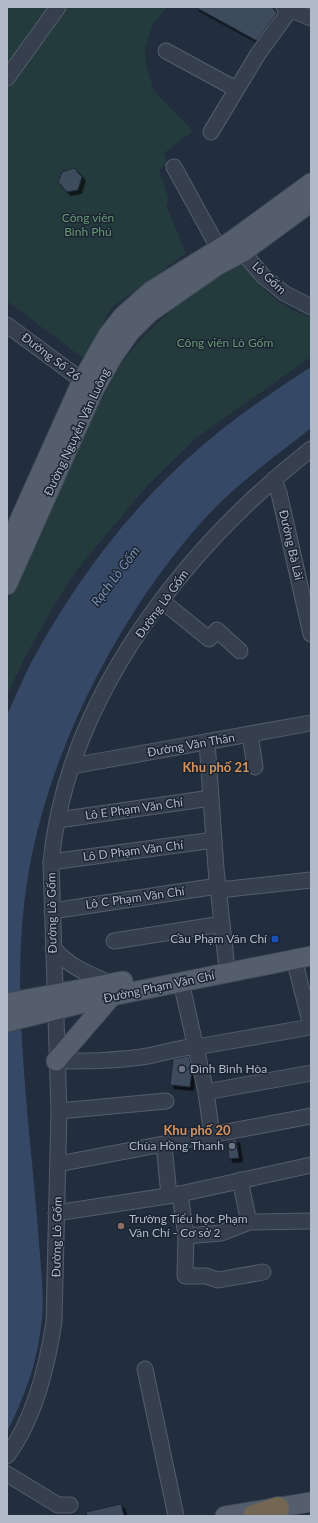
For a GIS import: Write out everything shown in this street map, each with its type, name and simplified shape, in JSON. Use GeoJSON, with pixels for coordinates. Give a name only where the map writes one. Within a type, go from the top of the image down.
{"type":"FeatureCollection","features":[{"type":"Feature","properties":{"kind":"highway"},"geometry":{"type":"LineString","coordinates":[[254,1516],[278,1508]]}},
{"type":"Feature","properties":{"kind":"main road","name":"Đường Nguyễn Văn Luông"},"geometry":{"type":"LineString","coordinates":[[7,585],[12,542],[88,385],[113,356],[130,332],[149,313],[218,265],[231,247],[311,183]]}},
{"type":"Feature","properties":{"kind":"main road","name":"Đường Nguyễn Văn Luông"},"geometry":{"type":"LineString","coordinates":[[231,247],[311,204]]}},
{"type":"Feature","properties":{"kind":"main road","name":"Đường Phạm Văn Chí"},"geometry":{"type":"LineString","coordinates":[[7,1022],[46,1004],[226,960],[311,944]]}},
{"type":"Feature","properties":{"kind":"main road","name":"Đường Phạm Văn Chí"},"geometry":{"type":"LineString","coordinates":[[111,989],[181,982],[303,958]]}},
{"type":"Feature","properties":{"kind":"main road"},"geometry":{"type":"LineString","coordinates":[[56,1062],[111,989]]}},
{"type":"Feature","properties":{"kind":"main road","name":"Đường Phạm Văn Chí"},"geometry":{"type":"LineString","coordinates":[[7,1003],[46,1004]]}},
{"type":"Feature","properties":{"kind":"main road"},"geometry":{"type":"LineString","coordinates":[[225,1516],[311,1502]]}},
{"type":"Feature","properties":{"kind":"street"},"geometry":{"type":"LineString","coordinates":[[7,66],[50,7]]}},
{"type":"Feature","properties":{"kind":"street"},"geometry":{"type":"LineString","coordinates":[[7,78],[58,7]]}},
{"type":"Feature","properties":{"kind":"street"},"geometry":{"type":"LineString","coordinates":[[211,132],[236,89],[287,9],[311,18]]}},
{"type":"Feature","properties":{"kind":"street"},"geometry":{"type":"LineString","coordinates":[[166,51],[236,89]]}},
{"type":"Feature","properties":{"kind":"street","name":"Lò Gốm"},"geometry":{"type":"LineString","coordinates":[[174,167],[231,247],[284,294],[311,307]]}},
{"type":"Feature","properties":{"kind":"street","name":"Đường Số 26"},"geometry":{"type":"LineString","coordinates":[[7,325],[88,385]]}},
{"type":"Feature","properties":{"kind":"street","name":"Đường Lò Gốm"},"geometry":{"type":"LineString","coordinates":[[7,1456],[25,1424],[35,1398],[50,1345],[56,1299],[56,1213],[59,1112],[56,1062],[46,1004],[53,948],[51,862],[58,820],[72,766],[89,723],[105,690],[136,637],[162,601],[219,532],[244,506],[311,449]]}},
{"type":"Feature","properties":{"kind":"street","name":"Đường Bà Lài"},"geometry":{"type":"LineString","coordinates":[[274,479],[279,493],[311,634]]}},
{"type":"Feature","properties":{"kind":"street"},"geometry":{"type":"LineString","coordinates":[[162,601],[209,639],[216,630],[240,650]]}},
{"type":"Feature","properties":{"kind":"street","name":"Đường Văn Thân"},"geometry":{"type":"LineString","coordinates":[[72,766],[311,724]]}},
{"type":"Feature","properties":{"kind":"street"},"geometry":{"type":"LineString","coordinates":[[250,734],[255,767]]}},
{"type":"Feature","properties":{"kind":"street"},"geometry":{"type":"LineString","coordinates":[[207,742],[218,888],[226,960]]}},
{"type":"Feature","properties":{"kind":"street","name":"Lô E Phạm Văn Chí"},"geometry":{"type":"LineString","coordinates":[[58,820],[211,798]]}},
{"type":"Feature","properties":{"kind":"street","name":"Lô D Phạm Văn Chí"},"geometry":{"type":"LineString","coordinates":[[51,862],[214,840]]}},
{"type":"Feature","properties":{"kind":"street","name":"Lô C Phạm Văn Chí"},"geometry":{"type":"LineString","coordinates":[[52,910],[218,888],[311,880]]}},
{"type":"Feature","properties":{"kind":"street"},"geometry":{"type":"LineString","coordinates":[[114,941],[222,924]]}},
{"type":"Feature","properties":{"kind":"street"},"geometry":{"type":"LineString","coordinates":[[53,948],[65,961],[111,989]]}},
{"type":"Feature","properties":{"kind":"street"},"geometry":{"type":"LineString","coordinates":[[56,1062],[111,1061],[149,1056],[183,1047],[196,1047],[311,1026],[303,958]]}},
{"type":"Feature","properties":{"kind":"street"},"geometry":{"type":"LineString","coordinates":[[181,982],[206,1092],[212,1136]]}},
{"type":"Feature","properties":{"kind":"street"},"geometry":{"type":"LineString","coordinates":[[206,1092],[311,1072]]}},
{"type":"Feature","properties":{"kind":"street"},"geometry":{"type":"LineString","coordinates":[[59,1112],[166,1101]]}},
{"type":"Feature","properties":{"kind":"street"},"geometry":{"type":"LineString","coordinates":[[58,1164],[311,1116]]}},
{"type":"Feature","properties":{"kind":"street"},"geometry":{"type":"LineString","coordinates":[[164,1145],[174,1194],[186,1236],[185,1276],[206,1276],[218,1280],[263,1272]]}},
{"type":"Feature","properties":{"kind":"street"},"geometry":{"type":"LineString","coordinates":[[56,1213],[174,1194],[311,1165]]}},
{"type":"Feature","properties":{"kind":"street"},"geometry":{"type":"LineString","coordinates":[[240,1180],[249,1222]]}},
{"type":"Feature","properties":{"kind":"street"},"geometry":{"type":"LineString","coordinates":[[186,1236],[221,1233],[249,1222],[311,1221]]}},
{"type":"Feature","properties":{"kind":"street"},"geometry":{"type":"LineString","coordinates":[[145,1369],[176,1516]]}},
{"type":"Feature","properties":{"kind":"street"},"geometry":{"type":"LineString","coordinates":[[7,1474],[58,1505],[70,1505]]}},
{"type":"Feature","properties":{"kind":"green space","name":"Công viên Bình Phú"},"geometry":{"type":"Polygon","coordinates":[[[7,7],[167,7],[153,24],[145,47],[146,64],[154,91],[193,131],[164,153],[168,164],[159,170],[169,199],[166,205],[186,253],[111,308],[88,353],[83,358],[7,301],[7,7]]]}},
{"type":"Feature","properties":{"kind":"green space","name":"Công viên Lò Gốm"},"geometry":{"type":"Polygon","coordinates":[[[238,259],[262,287],[278,301],[288,308],[311,317],[311,357],[196,438],[148,485],[79,567],[59,597],[23,661],[7,696],[7,604],[63,475],[97,407],[122,362],[146,334],[179,303],[238,259]]]}},
{"type":"Feature","properties":{"kind":"water","name":"Rạch Lò Gốm"},"geometry":{"type":"Polygon","coordinates":[[[311,367],[311,428],[254,473],[221,502],[182,546],[147,592],[103,665],[84,703],[67,741],[52,781],[40,822],[30,863],[24,905],[20,959],[20,986],[28,1121],[42,1274],[42,1316],[39,1341],[33,1368],[24,1394],[7,1432],[7,715],[31,663],[66,603],[107,546],[129,519],[177,468],[203,445],[256,404],[311,367]]]}},
{"type":"Feature","properties":{"kind":"building"},"geometry":{"type":"Polygon","coordinates":[[[195,7],[272,7],[277,13],[257,41],[195,7]]]}},
{"type":"Feature","properties":{"kind":"building"},"geometry":{"type":"Polygon","coordinates":[[[74,168],[82,177],[78,190],[67,192],[58,182],[62,172],[74,168]]]}},
{"type":"Feature","properties":{"kind":"building","name":"Đình Bình Hòa"},"geometry":{"type":"Polygon","coordinates":[[[189,1056],[192,1070],[190,1087],[170,1085],[173,1059],[189,1056]]]}},
{"type":"Feature","properties":{"kind":"building","name":"Chùa Hồng Thanh"},"geometry":{"type":"Polygon","coordinates":[[[236,1139],[239,1158],[229,1159],[227,1141],[236,1139]]]}},
{"type":"Feature","properties":{"kind":"building"},"geometry":{"type":"Polygon","coordinates":[[[121,1504],[124,1516],[87,1516],[86,1512],[121,1504]]]}},
{"type":"Feature","properties":{"kind":"place","name":"Cầu Phạm Văn Chí"},"geometry":{"type":"Point","coordinates":[275,939]}},
{"type":"Feature","properties":{"kind":"place","name":"Đình Bình Hòa"},"geometry":{"type":"Point","coordinates":[182,1069]}},
{"type":"Feature","properties":{"kind":"place","name":"Chùa Hồng Thanh"},"geometry":{"type":"Point","coordinates":[232,1146]}},
{"type":"Feature","properties":{"kind":"place","name":"Trường Tiểu học Phạm Văn Chí - Cơ sở 2"},"geometry":{"type":"Point","coordinates":[121,1226]}},
{"type":"Feature","properties":{"kind":"district","name":"Khu phố 21"},"geometry":{"type":"Point","coordinates":[216,767]}},
{"type":"Feature","properties":{"kind":"district","name":"Khu phố 20"},"geometry":{"type":"Point","coordinates":[197,1130]}}]}
